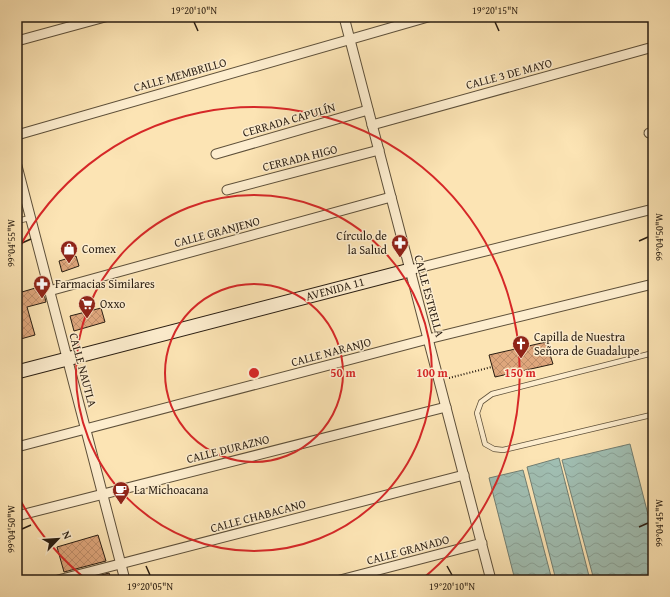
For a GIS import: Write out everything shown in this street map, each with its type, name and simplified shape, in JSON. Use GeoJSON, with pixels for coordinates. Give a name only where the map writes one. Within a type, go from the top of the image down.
{"type":"FeatureCollection","features":[{"type":"Feature","properties":{"kind":"street"},"geometry":{"type":"LineString","coordinates":[[17,41],[105,17]]}},
{"type":"Feature","properties":{"kind":"street","name":"CALLE ESTRELLA"},"geometry":{"type":"LineString","coordinates":[[344,17],[492,580]]}},
{"type":"Feature","properties":{"kind":"street","name":"CALLE MEMBRILLO"},"geometry":{"type":"LineString","coordinates":[[17,135],[428,17]]}},
{"type":"Feature","properties":{"kind":"street","name":"CALLE 3 DE MAYO"},"geometry":{"type":"LineString","coordinates":[[372,124],[653,48]]}},
{"type":"Feature","properties":{"kind":"street","name":"CERRADA CAPULÍN"},"geometry":{"type":"LineString","coordinates":[[216,154],[368,110]]}},
{"type":"Feature","properties":{"kind":"street","name":"CERRADA HIGO"},"geometry":{"type":"LineString","coordinates":[[227,190],[379,150]]}},
{"type":"Feature","properties":{"kind":"street","name":"CALLE NAUTLA"},"geometry":{"type":"LineString","coordinates":[[17,166],[125,580]]}},
{"type":"Feature","properties":{"kind":"street","name":"CALLE GRANJENO"},"geometry":{"type":"LineString","coordinates":[[49,291],[391,197]]}},
{"type":"Feature","properties":{"kind":"street","name":"AVENIDA 11"},"geometry":{"type":"LineString","coordinates":[[17,372],[410,270],[653,209]]}},
{"type":"Feature","properties":{"kind":"street","name":"CALLE NARANJO"},"geometry":{"type":"LineString","coordinates":[[17,446],[428,338],[653,284]]}},
{"type":"Feature","properties":{"kind":"street","name":"CALLE DURAZNO"},"geometry":{"type":"LineString","coordinates":[[17,516],[102,493],[446,407]]}},
{"type":"Feature","properties":{"kind":"street","name":"CALLE CHABACANO"},"geometry":{"type":"LineString","coordinates":[[58,580],[464,474]]}},
{"type":"Feature","properties":{"kind":"street","name":"CALLE GRANADO"},"geometry":{"type":"LineString","coordinates":[[340,580],[482,543]]}},
{"type":"Feature","properties":{"kind":"lane"},"geometry":{"type":"LineString","coordinates":[[17,221],[30,218]]}},
{"type":"Feature","properties":{"kind":"lane"},"geometry":{"type":"LineString","coordinates":[[653,353],[492,394],[481,402],[477,413],[485,444],[494,449],[504,450],[652,414],[653,423]]}},
{"type":"Feature","properties":{"kind":"path"},"geometry":{"type":"LineString","coordinates":[[439,381],[492,367]]}},
{"type":"Feature","properties":{"kind":"water"},"geometry":{"type":"Polygon","coordinates":[[[630,444],[653,534],[653,580],[594,580],[562,460],[630,444]]]}},
{"type":"Feature","properties":{"kind":"water"},"geometry":{"type":"Polygon","coordinates":[[[559,458],[590,580],[556,580],[527,467],[559,458]]]}},
{"type":"Feature","properties":{"kind":"water"},"geometry":{"type":"Polygon","coordinates":[[[523,470],[552,580],[515,580],[489,478],[523,470]]]}},
{"type":"Feature","properties":{"kind":"building","name":"Comex"},"geometry":{"type":"Polygon","coordinates":[[[76,256],[79,266],[62,272],[59,261],[76,256]]]}},
{"type":"Feature","properties":{"kind":"building"},"geometry":{"type":"Polygon","coordinates":[[[17,283],[20,283],[22,292],[42,286],[46,302],[27,307],[35,335],[17,340],[17,283]]]}},
{"type":"Feature","properties":{"kind":"building","name":"Oxxo"},"geometry":{"type":"Polygon","coordinates":[[[101,308],[105,322],[74,331],[70,316],[101,308]]]}},
{"type":"Feature","properties":{"kind":"building","name":"Capilla de Nuestra Señora de Guadalupe"},"geometry":{"type":"Polygon","coordinates":[[[546,342],[553,364],[495,377],[489,355],[546,342]]]}},
{"type":"Feature","properties":{"kind":"building"},"geometry":{"type":"Polygon","coordinates":[[[98,535],[106,561],[64,572],[57,547],[98,535]]]}},
{"type":"Feature","properties":{"kind":"building"},"geometry":{"type":"Polygon","coordinates":[[[109,573],[112,580],[82,580],[109,573]]]}},
{"type":"Feature","properties":{"kind":"place","name":"Círculo de la Salud"},"geometry":{"type":"Point","coordinates":[400,258]}},
{"type":"Feature","properties":{"kind":"place","name":"Comex"},"geometry":{"type":"Point","coordinates":[69,264]}},
{"type":"Feature","properties":{"kind":"place","name":"Farmacias Similares"},"geometry":{"type":"Point","coordinates":[42,299]}},
{"type":"Feature","properties":{"kind":"place","name":"Oxxo"},"geometry":{"type":"Point","coordinates":[87,319]}},
{"type":"Feature","properties":{"kind":"place","name":"Capilla de Nuestra Señora de Guadalupe"},"geometry":{"type":"Point","coordinates":[521,359]}},
{"type":"Feature","properties":{"kind":"place","name":"La Michoacana"},"geometry":{"type":"Point","coordinates":[121,505]}}]}
